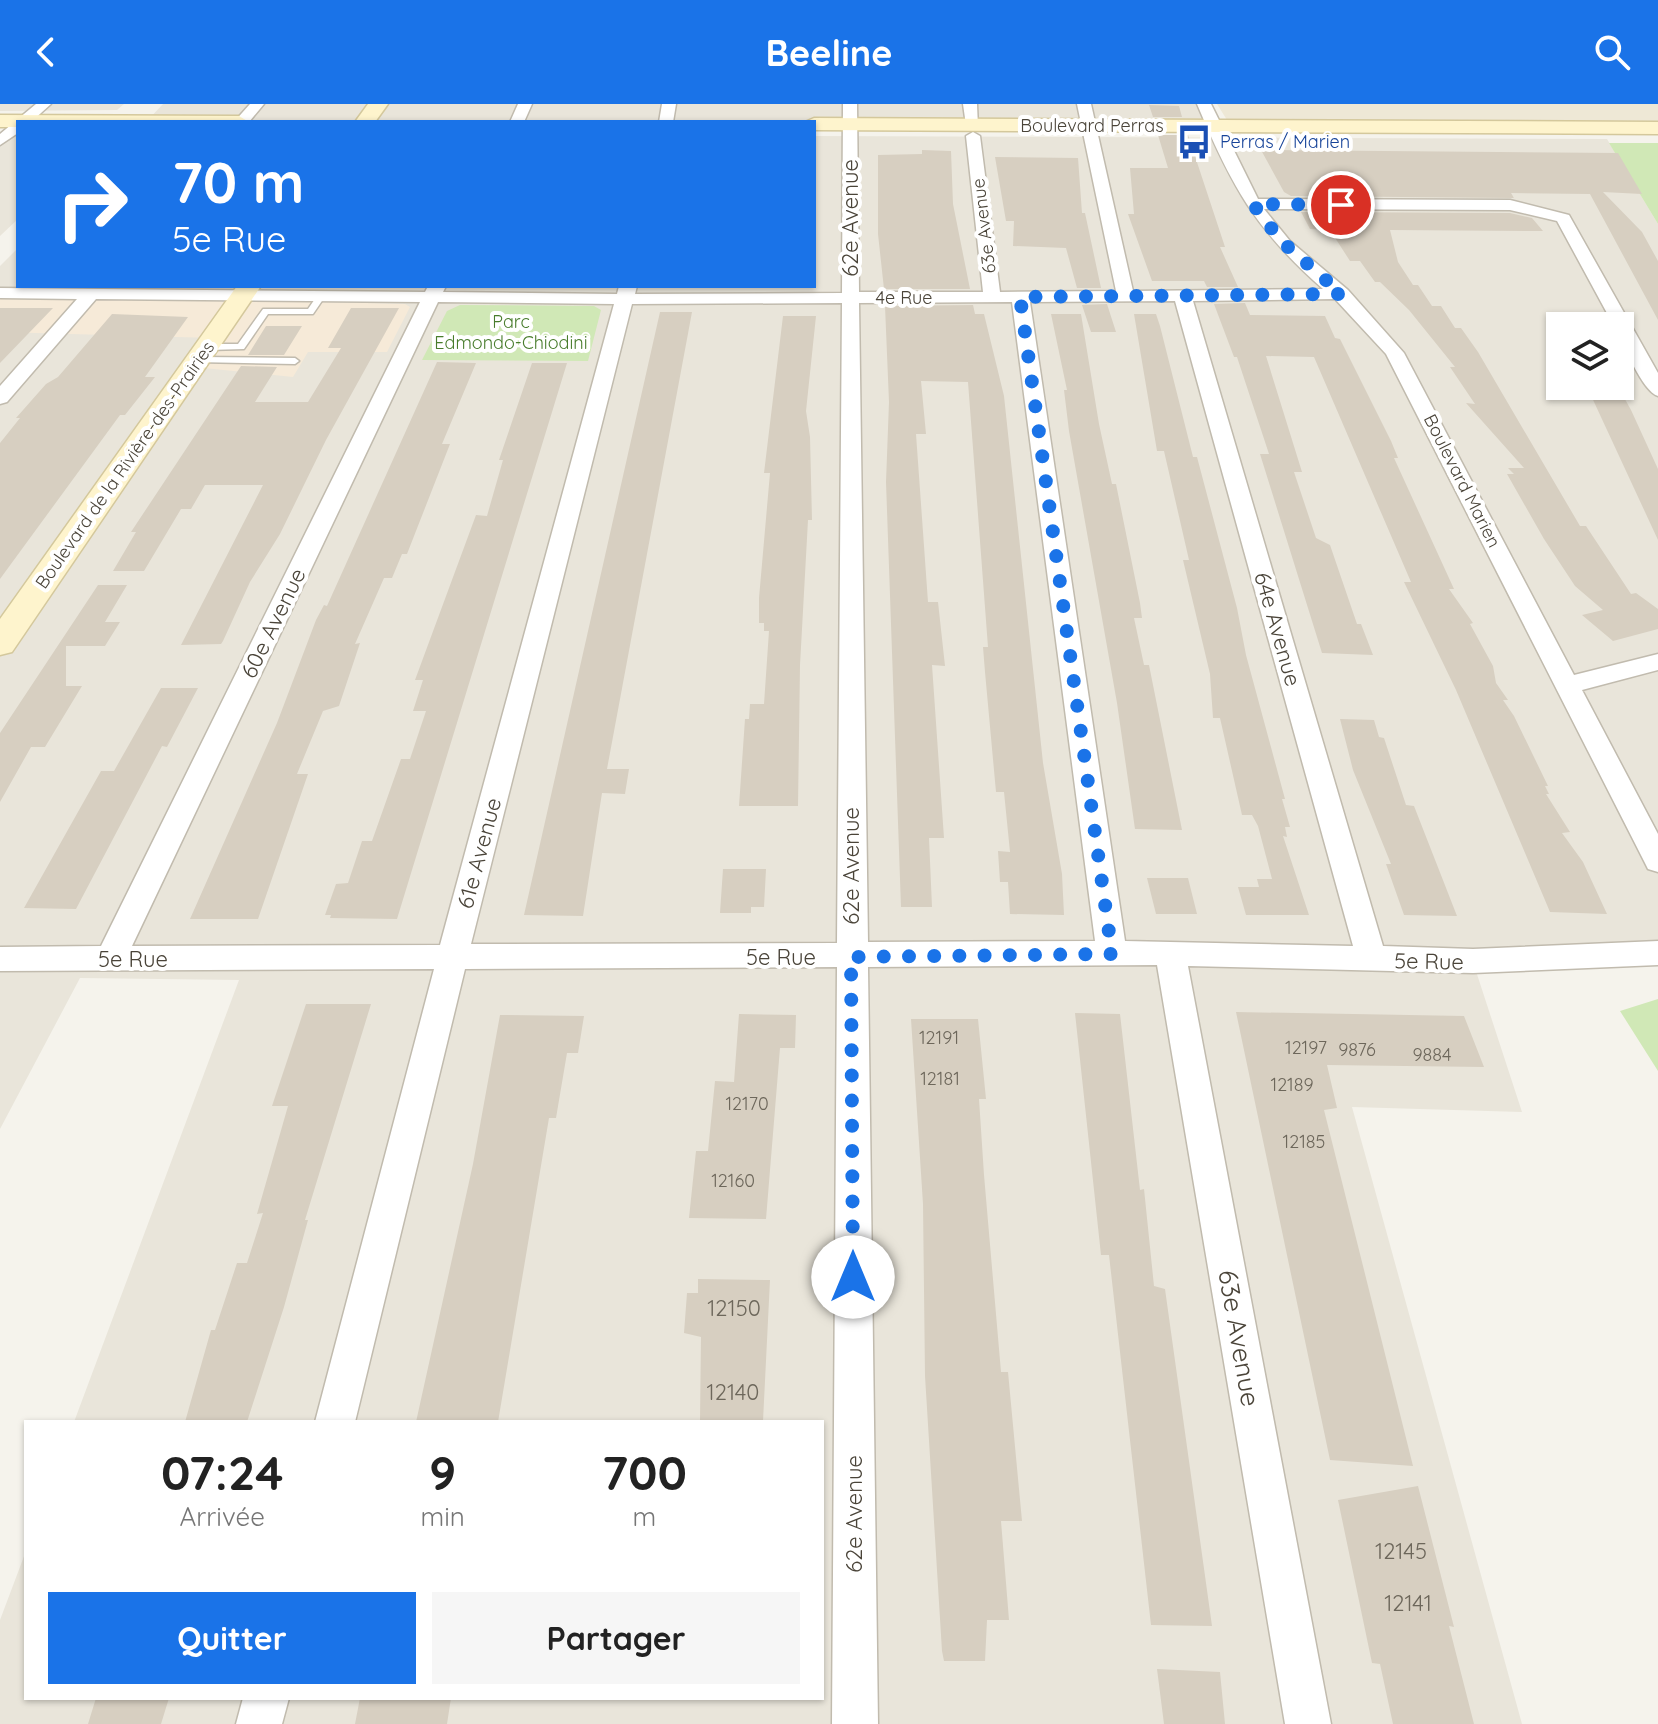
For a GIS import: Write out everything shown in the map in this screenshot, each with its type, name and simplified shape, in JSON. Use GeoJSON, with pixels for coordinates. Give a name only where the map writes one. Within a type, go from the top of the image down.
{"type":"FeatureCollection","features":[{"type":"Feature","properties":{"kind":"main road","name":"Boulevard Perras"},"geometry":{"type":"LineString","coordinates":[[816,135],[850,121]]}},
{"type":"Feature","properties":{"kind":"main road","name":"Boulevard Perras"},"geometry":{"type":"LineString","coordinates":[[816,124],[850,121],[973,131],[1658,139]]}},
{"type":"Feature","properties":{"kind":"main road","name":"Boulevard Perras"},"geometry":{"type":"LineString","coordinates":[[1216,132],[1658,128]]}},
{"type":"Feature","properties":{"kind":"main road","name":"Boulevard de la Rivière-des-Prairies"},"geometry":{"type":"LineString","coordinates":[[0,644],[246,290]]}},
{"type":"Feature","properties":{"kind":"street"},"geometry":{"type":"LineString","coordinates":[[23,120],[44,104]]}},
{"type":"Feature","properties":{"kind":"street"},"geometry":{"type":"LineString","coordinates":[[242,120],[257,104]]}},
{"type":"Feature","properties":{"kind":"street","name":"63e Avenue"},"geometry":{"type":"LineString","coordinates":[[970,104],[992,297],[1020,297],[1112,954]]}},
{"type":"Feature","properties":{"kind":"street"},"geometry":{"type":"LineString","coordinates":[[1084,104],[1126,297]]}},
{"type":"Feature","properties":{"kind":"street","name":"Boulevard Marien"},"geometry":{"type":"LineString","coordinates":[[1204,104],[1253,204],[1281,241],[1342,294],[1395,353],[1658,861]]}},
{"type":"Feature","properties":{"kind":"street","name":"62e Avenue"},"geometry":{"type":"LineString","coordinates":[[850,121],[855,1724]]}},
{"type":"Feature","properties":{"kind":"street"},"geometry":{"type":"LineString","coordinates":[[1253,204],[1510,205],[1563,218],[1658,390]]}},
{"type":"Feature","properties":{"kind":"street"},"geometry":{"type":"LineString","coordinates":[[0,398],[95,290]]}},
{"type":"Feature","properties":{"kind":"street","name":"4e Rue"},"geometry":{"type":"LineString","coordinates":[[0,293],[246,290],[322,295],[434,291],[850,298],[992,297]]}},
{"type":"Feature","properties":{"kind":"street","name":"60e Avenue"},"geometry":{"type":"LineString","coordinates":[[110,959],[434,291]]}},
{"type":"Feature","properties":{"kind":"street","name":"61e Avenue"},"geometry":{"type":"LineString","coordinates":[[336,1420],[452,958],[626,292]]}},
{"type":"Feature","properties":{"kind":"street"},"geometry":{"type":"LineString","coordinates":[[1020,297],[1342,294]]}},
{"type":"Feature","properties":{"kind":"street","name":"64e Avenue"},"geometry":{"type":"LineString","coordinates":[[1183,297],[1372,960]]}},
{"type":"Feature","properties":{"kind":"street"},"geometry":{"type":"LineString","coordinates":[[1569,685],[1658,662]]}},
{"type":"Feature","properties":{"kind":"street","name":"63e Avenue"},"geometry":{"type":"LineString","coordinates":[[1170,953],[1308,1724]]}},
{"type":"Feature","properties":{"kind":"street","name":"5e Rue"},"geometry":{"type":"LineString","coordinates":[[0,959],[1170,953],[1473,961],[1658,953]]}},
{"type":"Feature","properties":{"kind":"street"},"geometry":{"type":"LineString","coordinates":[[259,1724],[265,1700]]}},
{"type":"Feature","properties":{"kind":"lane"},"geometry":{"type":"LineString","coordinates":[[203,354],[241,347],[266,311],[310,312],[322,295]]}},
{"type":"Feature","properties":{"kind":"lane"},"geometry":{"type":"LineString","coordinates":[[203,354],[295,361]]}},
{"type":"Feature","properties":{"kind":"shaded area"},"geometry":{"type":"Polygon","coordinates":[[[0,104],[124,104],[117,110],[0,111],[0,104]]]}},
{"type":"Feature","properties":{"kind":"shaded area"},"geometry":{"type":"Polygon","coordinates":[[[163,104],[1204,104],[1213,127],[816,125],[816,120],[148,120],[163,104]]]}},
{"type":"Feature","properties":{"kind":"shaded area"},"geometry":{"type":"Polygon","coordinates":[[[1217,104],[1658,104],[1658,123],[1227,120],[1217,104]]]}},
{"type":"Feature","properties":{"kind":"shaded area"},"geometry":{"type":"Polygon","coordinates":[[[0,135],[16,136],[16,221],[0,236],[0,135]]]}},
{"type":"Feature","properties":{"kind":"shaded area"},"geometry":{"type":"Polygon","coordinates":[[[816,136],[1607,139],[1658,224],[1658,953],[1473,962],[1522,1112],[1352,1107],[1522,1724],[0,1724],[0,1620],[24,1556],[24,1700],[824,1700],[824,1420],[75,1420],[239,980],[80,978],[0,1129],[0,266],[16,250],[16,288],[816,288],[816,136]]]}},
{"type":"Feature","properties":{"kind":"shaded area"},"geometry":{"type":"Polygon","coordinates":[[[0,294],[405,304],[410,307],[387,352],[308,352],[293,377],[194,367],[213,338],[0,332],[0,294]]]}},
{"type":"Feature","properties":{"kind":"green space"},"geometry":{"type":"Polygon","coordinates":[[[1609,143],[1658,143],[1658,224],[1609,143]]]}},
{"type":"Feature","properties":{"kind":"green space","name":"Parc Edmondo-Chiodini"},"geometry":{"type":"Polygon","coordinates":[[[460,305],[594,306],[601,310],[588,361],[422,360],[447,311],[460,305]]]}},
{"type":"Feature","properties":{"kind":"green space"},"geometry":{"type":"Polygon","coordinates":[[[1658,999],[1658,1071],[1620,1011],[1658,999]]]}},
{"type":"Feature","properties":{"kind":"building"},"geometry":{"type":"Polygon","coordinates":[[[1149,105],[1179,106],[1182,117],[1153,117],[1149,105]]]}},
{"type":"Feature","properties":{"kind":"building"},"geometry":{"type":"Polygon","coordinates":[[[1158,135],[1188,135],[1225,247],[1220,247],[1238,287],[1207,287],[1204,281],[1152,281],[1128,214],[1134,214],[1130,168],[1168,168],[1158,135]]]}},
{"type":"Feature","properties":{"kind":"building"},"geometry":{"type":"Polygon","coordinates":[[[922,150],[951,151],[953,204],[970,289],[884,289],[878,234],[878,155],[922,154],[922,150]]]}},
{"type":"Feature","properties":{"kind":"building"},"geometry":{"type":"Polygon","coordinates":[[[1261,150],[1618,153],[1642,194],[1603,192],[1642,232],[1658,261],[1658,320],[1590,194],[1511,193],[1514,198],[1291,196],[1284,192],[1261,150]]]}},
{"type":"Feature","properties":{"kind":"building"},"geometry":{"type":"Polygon","coordinates":[[[995,157],[1078,158],[1082,213],[1085,213],[1101,288],[1077,288],[1066,248],[1013,246],[1014,221],[1006,221],[995,157]]]}},
{"type":"Feature","properties":{"kind":"building"},"geometry":{"type":"Polygon","coordinates":[[[1301,212],[1510,213],[1532,218],[1543,231],[1390,230],[1398,262],[1413,285],[1418,285],[1432,306],[1441,306],[1455,328],[1461,328],[1580,526],[1586,526],[1631,594],[1636,593],[1658,609],[1658,629],[1613,641],[1582,615],[1603,610],[1575,586],[1544,539],[1507,474],[1514,474],[1508,468],[1524,468],[1466,403],[1475,404],[1450,367],[1455,367],[1409,310],[1380,282],[1375,282],[1360,261],[1350,261],[1330,230],[1310,229],[1301,212]]]}},
{"type":"Feature","properties":{"kind":"building"},"geometry":{"type":"Polygon","coordinates":[[[1245,303],[1250,315],[1325,316],[1335,338],[1340,339],[1391,441],[1398,458],[1394,458],[1454,589],[1449,589],[1473,623],[1470,624],[1493,666],[1496,683],[1508,700],[1503,700],[1548,786],[1545,786],[1549,794],[1546,794],[1570,832],[1562,833],[1583,862],[1607,914],[1550,912],[1456,690],[1404,582],[1411,582],[1314,357],[1266,356],[1302,472],[1294,472],[1316,538],[1330,545],[1357,624],[1361,624],[1373,655],[1322,653],[1260,454],[1269,454],[1237,357],[1234,357],[1214,304],[1245,303]]]}},
{"type":"Feature","properties":{"kind":"building"},"geometry":{"type":"Polygon","coordinates":[[[1107,304],[1116,332],[1091,332],[1082,305],[1107,304]]]}},
{"type":"Feature","properties":{"kind":"building"},"geometry":{"type":"Polygon","coordinates":[[[973,305],[975,314],[984,314],[1004,396],[1043,763],[1062,874],[1064,915],[1010,914],[1008,882],[1000,882],[998,851],[1010,852],[1004,792],[996,792],[985,672],[983,647],[988,647],[968,382],[921,381],[926,434],[916,434],[928,602],[938,602],[945,666],[932,665],[944,838],[929,838],[932,907],[901,907],[886,482],[889,402],[885,306],[973,305]]]}},
{"type":"Feature","properties":{"kind":"building"},"geometry":{"type":"Polygon","coordinates":[[[0,308],[53,308],[0,363],[0,308]]]}},
{"type":"Feature","properties":{"kind":"building"},"geometry":{"type":"Polygon","coordinates":[[[351,308],[399,308],[326,440],[280,534],[250,582],[223,641],[221,644],[181,645],[263,485],[205,485],[191,509],[181,509],[144,571],[113,571],[136,532],[131,532],[241,366],[277,367],[255,402],[308,402],[341,348],[328,348],[351,308]]]}},
{"type":"Feature","properties":{"kind":"building"},"geometry":{"type":"Polygon","coordinates":[[[660,312],[692,312],[607,769],[629,769],[625,794],[602,793],[583,916],[524,915],[660,312]]]}},
{"type":"Feature","properties":{"kind":"building"},"geometry":{"type":"Polygon","coordinates":[[[112,314],[188,317],[145,377],[155,377],[125,415],[120,415],[0,579],[0,443],[20,418],[16,418],[46,384],[58,377],[112,314]]]}},
{"type":"Feature","properties":{"kind":"building"},"geometry":{"type":"Polygon","coordinates":[[[1051,314],[1081,314],[1099,424],[1112,484],[1116,484],[1140,603],[1142,618],[1134,618],[1144,665],[1149,665],[1182,830],[1135,829],[1117,703],[1069,431],[1064,390],[1067,390],[1051,314]]]}},
{"type":"Feature","properties":{"kind":"building"},"geometry":{"type":"Polygon","coordinates":[[[1134,314],[1156,314],[1160,326],[1285,799],[1282,799],[1290,827],[1285,827],[1287,837],[1283,836],[1309,915],[1246,915],[1238,887],[1259,887],[1257,879],[1272,879],[1258,826],[1252,815],[1242,815],[1220,718],[1213,718],[1210,674],[1183,560],[1189,560],[1164,451],[1157,451],[1134,314]]]}},
{"type":"Feature","properties":{"kind":"building"},"geometry":{"type":"Polygon","coordinates":[[[783,316],[816,316],[806,411],[810,437],[812,520],[808,520],[800,665],[798,806],[739,806],[745,719],[749,719],[750,704],[764,704],[769,631],[764,631],[764,623],[759,623],[759,598],[770,473],[764,473],[783,316]]]}},
{"type":"Feature","properties":{"kind":"building"},"geometry":{"type":"Polygon","coordinates":[[[266,326],[302,326],[284,355],[248,355],[266,326]]]}},
{"type":"Feature","properties":{"kind":"building"},"geometry":{"type":"Polygon","coordinates":[[[437,362],[476,363],[442,444],[450,444],[407,554],[402,554],[392,578],[384,578],[355,644],[360,643],[339,706],[323,711],[297,774],[308,774],[258,919],[190,919],[277,723],[316,620],[324,605],[327,606],[437,362]]]}},
{"type":"Feature","properties":{"kind":"building"},"geometry":{"type":"Polygon","coordinates":[[[532,363],[567,363],[397,919],[330,918],[331,915],[325,915],[336,884],[348,883],[362,841],[372,841],[401,759],[410,759],[426,711],[413,711],[423,680],[415,680],[476,515],[487,516],[503,460],[499,460],[532,363]]]}},
{"type":"Feature","properties":{"kind":"building"},"geometry":{"type":"Polygon","coordinates":[[[1593,400],[1625,400],[1631,410],[1658,469],[1658,540],[1593,400]]]}},
{"type":"Feature","properties":{"kind":"building"},"geometry":{"type":"Polygon","coordinates":[[[98,585],[127,585],[105,622],[120,622],[105,646],[66,646],[66,686],[82,686],[45,747],[31,747],[0,802],[0,733],[98,585]]]}},
{"type":"Feature","properties":{"kind":"building"},"geometry":{"type":"Polygon","coordinates":[[[161,688],[198,688],[167,747],[162,746],[76,909],[24,908],[101,771],[114,771],[161,688]]]}},
{"type":"Feature","properties":{"kind":"building"},"geometry":{"type":"Polygon","coordinates":[[[1340,719],[1374,720],[1379,737],[1384,738],[1406,805],[1414,806],[1457,916],[1404,915],[1386,864],[1391,864],[1353,770],[1340,719]]]}},
{"type":"Feature","properties":{"kind":"building"},"geometry":{"type":"Polygon","coordinates":[[[723,869],[766,869],[764,907],[751,907],[751,913],[720,913],[723,869]]]}},
{"type":"Feature","properties":{"kind":"building"},"geometry":{"type":"Polygon","coordinates":[[[1147,878],[1188,878],[1197,914],[1156,914],[1147,878]]]}},
{"type":"Feature","properties":{"kind":"building"},"geometry":{"type":"Polygon","coordinates":[[[306,1004],[371,1004],[305,1220],[308,1220],[284,1307],[248,1420],[186,1420],[211,1330],[215,1330],[237,1263],[247,1263],[263,1213],[257,1214],[288,1106],[272,1106],[306,1004]]]}},
{"type":"Feature","properties":{"kind":"building"},"geometry":{"type":"Polygon","coordinates":[[[1236,1012],[1464,1016],[1484,1067],[1327,1065],[1337,1108],[1324,1110],[1413,1466],[1330,1460],[1236,1012]]]}},
{"type":"Feature","properties":{"kind":"building"},"geometry":{"type":"Polygon","coordinates":[[[1075,1013],[1120,1014],[1154,1286],[1165,1289],[1212,1626],[1151,1625],[1109,1255],[1101,1255],[1075,1013]]]}},
{"type":"Feature","properties":{"kind":"building"},"geometry":{"type":"Polygon","coordinates":[[[739,1014],[796,1015],[795,1048],[780,1048],[766,1219],[689,1218],[696,1151],[708,1151],[715,1081],[734,1082],[739,1014]]]}},
{"type":"Feature","properties":{"kind":"building"},"geometry":{"type":"Polygon","coordinates":[[[500,1015],[584,1016],[578,1053],[567,1053],[556,1118],[549,1118],[498,1420],[416,1420],[473,1164],[500,1015]]]}},
{"type":"Feature","properties":{"kind":"building"},"geometry":{"type":"Polygon","coordinates":[[[911,1019],[978,1019],[986,1099],[979,1099],[1001,1372],[1008,1372],[1022,1521],[1001,1521],[1009,1620],[987,1620],[985,1661],[944,1661],[942,1651],[925,1376],[923,1204],[911,1019]]]}},
{"type":"Feature","properties":{"kind":"building"},"geometry":{"type":"Polygon","coordinates":[[[698,1279],[770,1280],[763,1420],[700,1420],[701,1337],[684,1333],[687,1293],[698,1293],[698,1279]]]}},
{"type":"Feature","properties":{"kind":"building"},"geometry":{"type":"Polygon","coordinates":[[[1418,1486],[1454,1627],[1449,1626],[1474,1724],[1393,1724],[1380,1664],[1372,1663],[1338,1500],[1418,1486]]]}},
{"type":"Feature","properties":{"kind":"building"},"geometry":{"type":"Polygon","coordinates":[[[1157,1669],[1220,1672],[1225,1724],[1164,1724],[1157,1669]]]}},
{"type":"Feature","properties":{"kind":"building"},"geometry":{"type":"Polygon","coordinates":[[[95,1700],[168,1700],[161,1724],[88,1724],[95,1700]]]}},
{"type":"Feature","properties":{"kind":"building"},"geometry":{"type":"Polygon","coordinates":[[[360,1700],[451,1700],[447,1724],[355,1724],[360,1700]]]}},
{"type":"Feature","properties":{"kind":"place","name":"Perras / Marien"},"geometry":{"type":"Point","coordinates":[1194,142]}},
{"type":"Feature","properties":{"kind":"route"},"geometry":{"type":"LineString","coordinates":[[853,1277],[851,957],[1112,954],[1020,297],[1342,294],[1281,241],[1253,204],[1341,205]]}}]}
